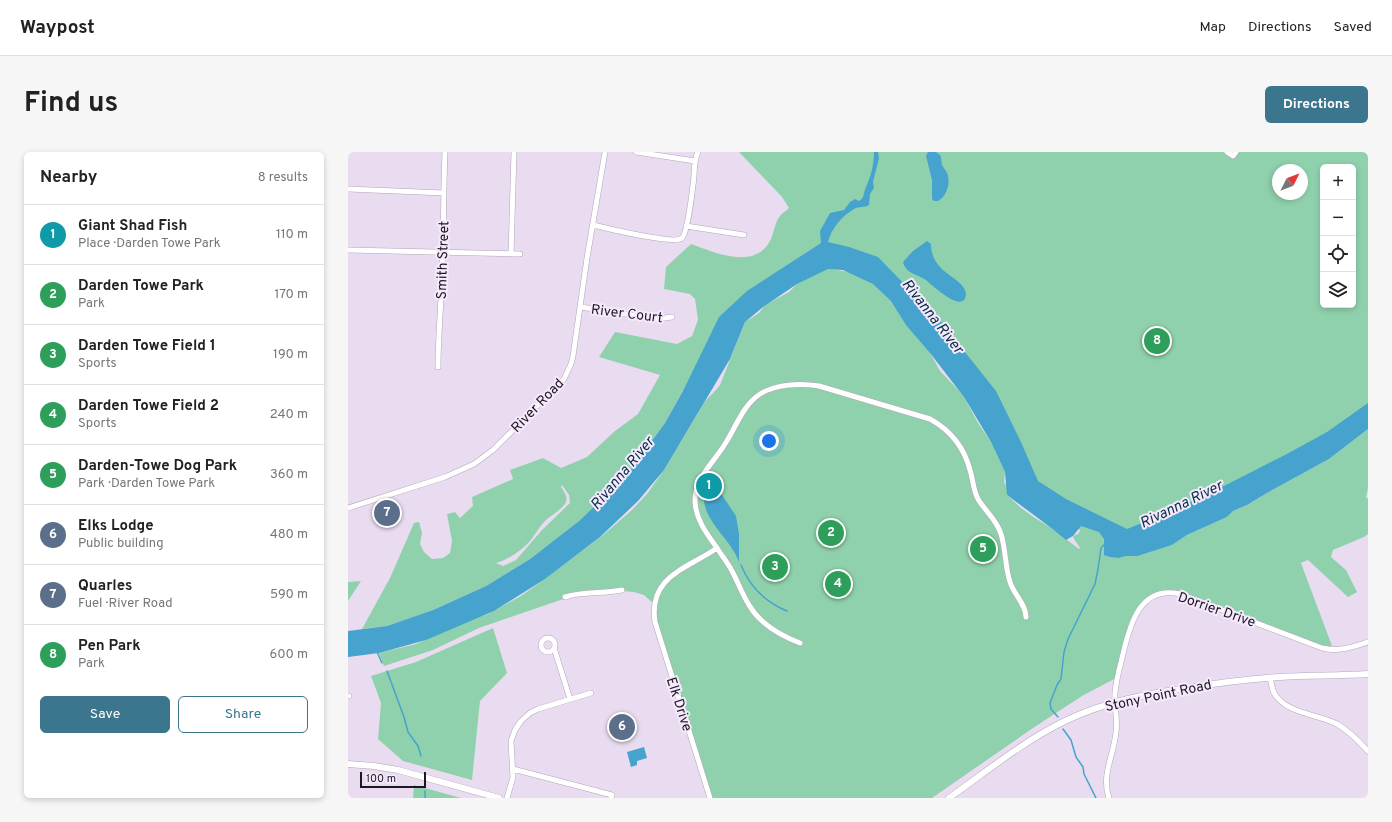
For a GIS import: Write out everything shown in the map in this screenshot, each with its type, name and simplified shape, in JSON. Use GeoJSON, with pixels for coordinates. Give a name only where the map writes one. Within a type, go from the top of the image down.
{"type":"FeatureCollection","features":[{"type":"Feature","properties":{"kind":"main road","name":"Stony Point Road"},"geometry":{"type":"LineString","coordinates":[[949,798],[1017,750],[1050,729],[1083,713],[1115,702],[1174,690],[1233,681],[1270,677],[1368,674]]}},
{"type":"Feature","properties":{"kind":"main road"},"geometry":{"type":"LineString","coordinates":[[348,764],[398,770],[499,798]]}},
{"type":"Feature","properties":{"kind":"street","name":"Smith Street"},"geometry":{"type":"LineString","coordinates":[[438,367],[445,152]]}},
{"type":"Feature","properties":{"kind":"street"},"geometry":{"type":"LineString","coordinates":[[511,254],[514,152]]}},
{"type":"Feature","properties":{"kind":"street","name":"River Road"},"geometry":{"type":"LineString","coordinates":[[348,508],[450,476],[474,464],[493,450],[564,379],[573,356],[605,152]]}},
{"type":"Feature","properties":{"kind":"street"},"geometry":{"type":"LineString","coordinates":[[636,152],[695,161]]}},
{"type":"Feature","properties":{"kind":"street"},"geometry":{"type":"LineString","coordinates":[[593,225],[676,241],[681,239],[684,235],[686,226],[695,178],[695,161],[698,152]]}},
{"type":"Feature","properties":{"kind":"street"},"geometry":{"type":"LineString","coordinates":[[1227,152],[1233,156],[1236,152]]}},
{"type":"Feature","properties":{"kind":"street"},"geometry":{"type":"LineString","coordinates":[[348,189],[444,193]]}},
{"type":"Feature","properties":{"kind":"street"},"geometry":{"type":"LineString","coordinates":[[686,226],[744,235]]}},
{"type":"Feature","properties":{"kind":"street"},"geometry":{"type":"LineString","coordinates":[[348,250],[520,254]]}},
{"type":"Feature","properties":{"kind":"street","name":"River Court"},"geometry":{"type":"LineString","coordinates":[[581,307],[657,319],[672,317]]}},
{"type":"Feature","properties":{"kind":"street"},"geometry":{"type":"LineString","coordinates":[[800,643],[788,639],[772,630],[754,612],[744,596],[731,569],[700,522],[695,508],[697,488],[703,476],[725,444],[744,410],[759,395],[770,389],[791,385],[800,384],[819,386],[930,419],[946,429],[961,448],[967,461],[977,497],[1000,529],[1004,543],[1009,582],[1024,609],[1026,617]]}},
{"type":"Feature","properties":{"kind":"street","name":"Elk Drive"},"geometry":{"type":"LineString","coordinates":[[710,798],[654,622],[654,609],[658,593],[669,577],[717,548]]}},
{"type":"Feature","properties":{"kind":"street"},"geometry":{"type":"LineString","coordinates":[[565,597],[586,592],[611,592],[622,590]]}},
{"type":"Feature","properties":{"kind":"street","name":"Dorrier Drive"},"geometry":{"type":"LineString","coordinates":[[1109,798],[1106,787],[1107,771],[1116,734],[1115,693],[1121,659],[1133,620],[1146,600],[1163,593],[1176,593],[1330,650],[1342,650],[1368,642]]}},
{"type":"Feature","properties":{"kind":"street"},"geometry":{"type":"LineString","coordinates":[[554,648],[570,699]]}},
{"type":"Feature","properties":{"kind":"street"},"geometry":{"type":"LineString","coordinates":[[1270,677],[1274,693],[1281,701],[1293,709],[1337,724],[1351,734],[1368,751]]}},
{"type":"Feature","properties":{"kind":"street"},"geometry":{"type":"LineString","coordinates":[[507,798],[512,783],[513,769],[511,741],[515,730],[521,721],[530,713],[538,709],[592,693]]}},
{"type":"Feature","properties":{"kind":"street"},"geometry":{"type":"LineString","coordinates":[[513,769],[612,795],[611,798]]}},
{"type":"Feature","properties":{"kind":"green space"},"geometry":{"type":"Polygon","coordinates":[[[739,152],[1368,152],[1368,404],[1333,429],[1289,456],[1147,530],[1104,539],[1104,554],[1119,558],[1126,556],[1138,556],[1172,545],[1187,535],[1227,517],[1233,511],[1247,505],[1329,459],[1368,429],[1368,488],[1366,497],[1368,499],[1368,534],[1333,550],[1331,557],[1346,570],[1357,592],[1348,597],[1308,560],[1301,563],[1332,646],[1322,649],[1175,594],[1155,597],[1146,603],[1134,619],[1118,677],[1082,696],[932,798],[709,798],[655,625],[655,605],[644,595],[634,592],[622,591],[572,596],[479,628],[433,650],[384,666],[379,653],[416,644],[460,624],[488,614],[521,596],[603,535],[632,510],[647,494],[664,470],[702,406],[720,385],[745,322],[759,313],[765,305],[789,292],[797,284],[826,268],[849,272],[881,285],[928,349],[940,371],[963,395],[978,423],[991,442],[1005,472],[1004,482],[1007,487],[1007,495],[1021,508],[1050,527],[1079,549],[1080,548],[1073,536],[1078,534],[1080,531],[1078,527],[1042,500],[879,264],[820,244],[800,257],[683,391],[665,423],[626,476],[579,521],[530,559],[486,586],[433,610],[387,626],[362,629],[390,578],[414,523],[419,522],[422,533],[420,544],[424,552],[432,559],[443,558],[450,553],[452,541],[447,514],[455,512],[460,518],[473,506],[472,497],[513,479],[510,470],[543,458],[561,468],[587,457],[615,431],[638,414],[660,375],[599,357],[615,332],[677,344],[692,336],[698,320],[695,299],[690,294],[664,289],[666,267],[691,244],[723,255],[746,257],[756,255],[764,249],[771,239],[778,218],[789,208],[782,197],[739,152]],[[562,485],[561,487],[566,498],[564,505],[545,521],[523,548],[510,557],[496,563],[503,566],[516,560],[542,530],[570,503],[569,495],[562,485]]]}},
{"type":"Feature","properties":{"kind":"green space"},"geometry":{"type":"Polygon","coordinates":[[[361,581],[348,601],[348,582],[361,581]]]}},
{"type":"Feature","properties":{"kind":"green space"},"geometry":{"type":"Polygon","coordinates":[[[493,628],[507,673],[480,701],[472,780],[403,761],[378,739],[381,703],[371,676],[416,662],[493,628]]]}},
{"type":"Feature","properties":{"kind":"green space"},"geometry":{"type":"Polygon","coordinates":[[[414,785],[461,798],[413,798],[414,785]]]}},
{"type":"Feature","properties":{"kind":"water","name":"Rivanna River"},"geometry":{"type":"Polygon","coordinates":[[[874,152],[878,152],[879,158],[873,182],[874,188],[870,194],[869,205],[856,208],[845,215],[834,228],[828,242],[849,247],[878,257],[941,322],[996,391],[1038,481],[1066,499],[1127,529],[1220,488],[1285,455],[1327,432],[1368,403],[1368,429],[1329,459],[1247,505],[1233,511],[1227,517],[1187,535],[1172,545],[1138,556],[1126,556],[1119,558],[1110,557],[1104,555],[1104,539],[1099,532],[1081,526],[1073,536],[1066,540],[1007,495],[1005,472],[991,442],[964,397],[906,325],[891,301],[873,284],[843,270],[828,269],[797,284],[763,307],[745,322],[730,359],[664,470],[638,501],[600,537],[545,579],[494,611],[426,640],[379,653],[348,657],[348,631],[387,626],[433,610],[486,586],[530,559],[579,521],[626,476],[665,423],[683,391],[719,317],[747,291],[821,243],[820,231],[830,213],[844,210],[850,202],[855,199],[859,201],[864,195],[872,170],[874,152]]]}},
{"type":"Feature","properties":{"kind":"water"},"geometry":{"type":"Polygon","coordinates":[[[928,152],[936,152],[940,155],[942,165],[947,172],[949,180],[944,196],[938,201],[934,201],[932,199],[932,180],[926,156],[928,152]]]}},
{"type":"Feature","properties":{"kind":"water"},"geometry":{"type":"Polygon","coordinates":[[[927,241],[931,244],[933,257],[936,263],[963,287],[966,295],[964,300],[959,302],[953,300],[940,292],[926,280],[909,271],[904,266],[903,262],[913,251],[927,241]]]}},
{"type":"Feature","properties":{"kind":"water"},"geometry":{"type":"Polygon","coordinates":[[[713,491],[722,495],[736,516],[739,534],[739,562],[730,546],[708,515],[705,507],[704,498],[708,493],[713,491]]]}},
{"type":"Feature","properties":{"kind":"water"},"geometry":{"type":"Polygon","coordinates":[[[644,747],[647,758],[637,761],[637,765],[631,767],[627,752],[644,747]]]}},
{"type":"Feature","properties":{"kind":"waterway"},"geometry":{"type":"LineString","coordinates":[[1058,717],[1051,709],[1050,703],[1061,679],[1064,652],[1068,639],[1095,584],[1101,548],[1105,544]]}},
{"type":"Feature","properties":{"kind":"waterway"},"geometry":{"type":"LineString","coordinates":[[741,565],[749,580],[759,593],[772,603],[787,611]]}},
{"type":"Feature","properties":{"kind":"waterway"},"geometry":{"type":"LineString","coordinates":[[377,652],[382,663]]}},
{"type":"Feature","properties":{"kind":"waterway"},"geometry":{"type":"LineString","coordinates":[[387,671],[408,732],[418,746],[421,756]]}},
{"type":"Feature","properties":{"kind":"waterway"},"geometry":{"type":"LineString","coordinates":[[1063,729],[1071,740],[1076,757],[1083,767],[1084,774],[1096,798]]}},
{"type":"Feature","properties":{"kind":"waterway"},"geometry":{"type":"LineString","coordinates":[[425,791],[425,798]]}},
{"type":"Feature","properties":{"kind":"place","name":"Pen Park"},"geometry":{"type":"Point","coordinates":[1157,341]}},
{"type":"Feature","properties":{"kind":"place","name":"Giant Shad Fish"},"geometry":{"type":"Point","coordinates":[709,486]}},
{"type":"Feature","properties":{"kind":"place","name":"Quarles"},"geometry":{"type":"Point","coordinates":[387,513]}},
{"type":"Feature","properties":{"kind":"place","name":"Darden Towe Park"},"geometry":{"type":"Point","coordinates":[831,533]}},
{"type":"Feature","properties":{"kind":"place","name":"Darden-Towe Dog Park"},"geometry":{"type":"Point","coordinates":[983,549]}},
{"type":"Feature","properties":{"kind":"place","name":"Darden Towe Field 1"},"geometry":{"type":"Point","coordinates":[775,567]}},
{"type":"Feature","properties":{"kind":"place","name":"Darden Towe Field 2"},"geometry":{"type":"Point","coordinates":[838,584]}},
{"type":"Feature","properties":{"kind":"place","name":"Elks Lodge"},"geometry":{"type":"Point","coordinates":[622,727]}}]}
